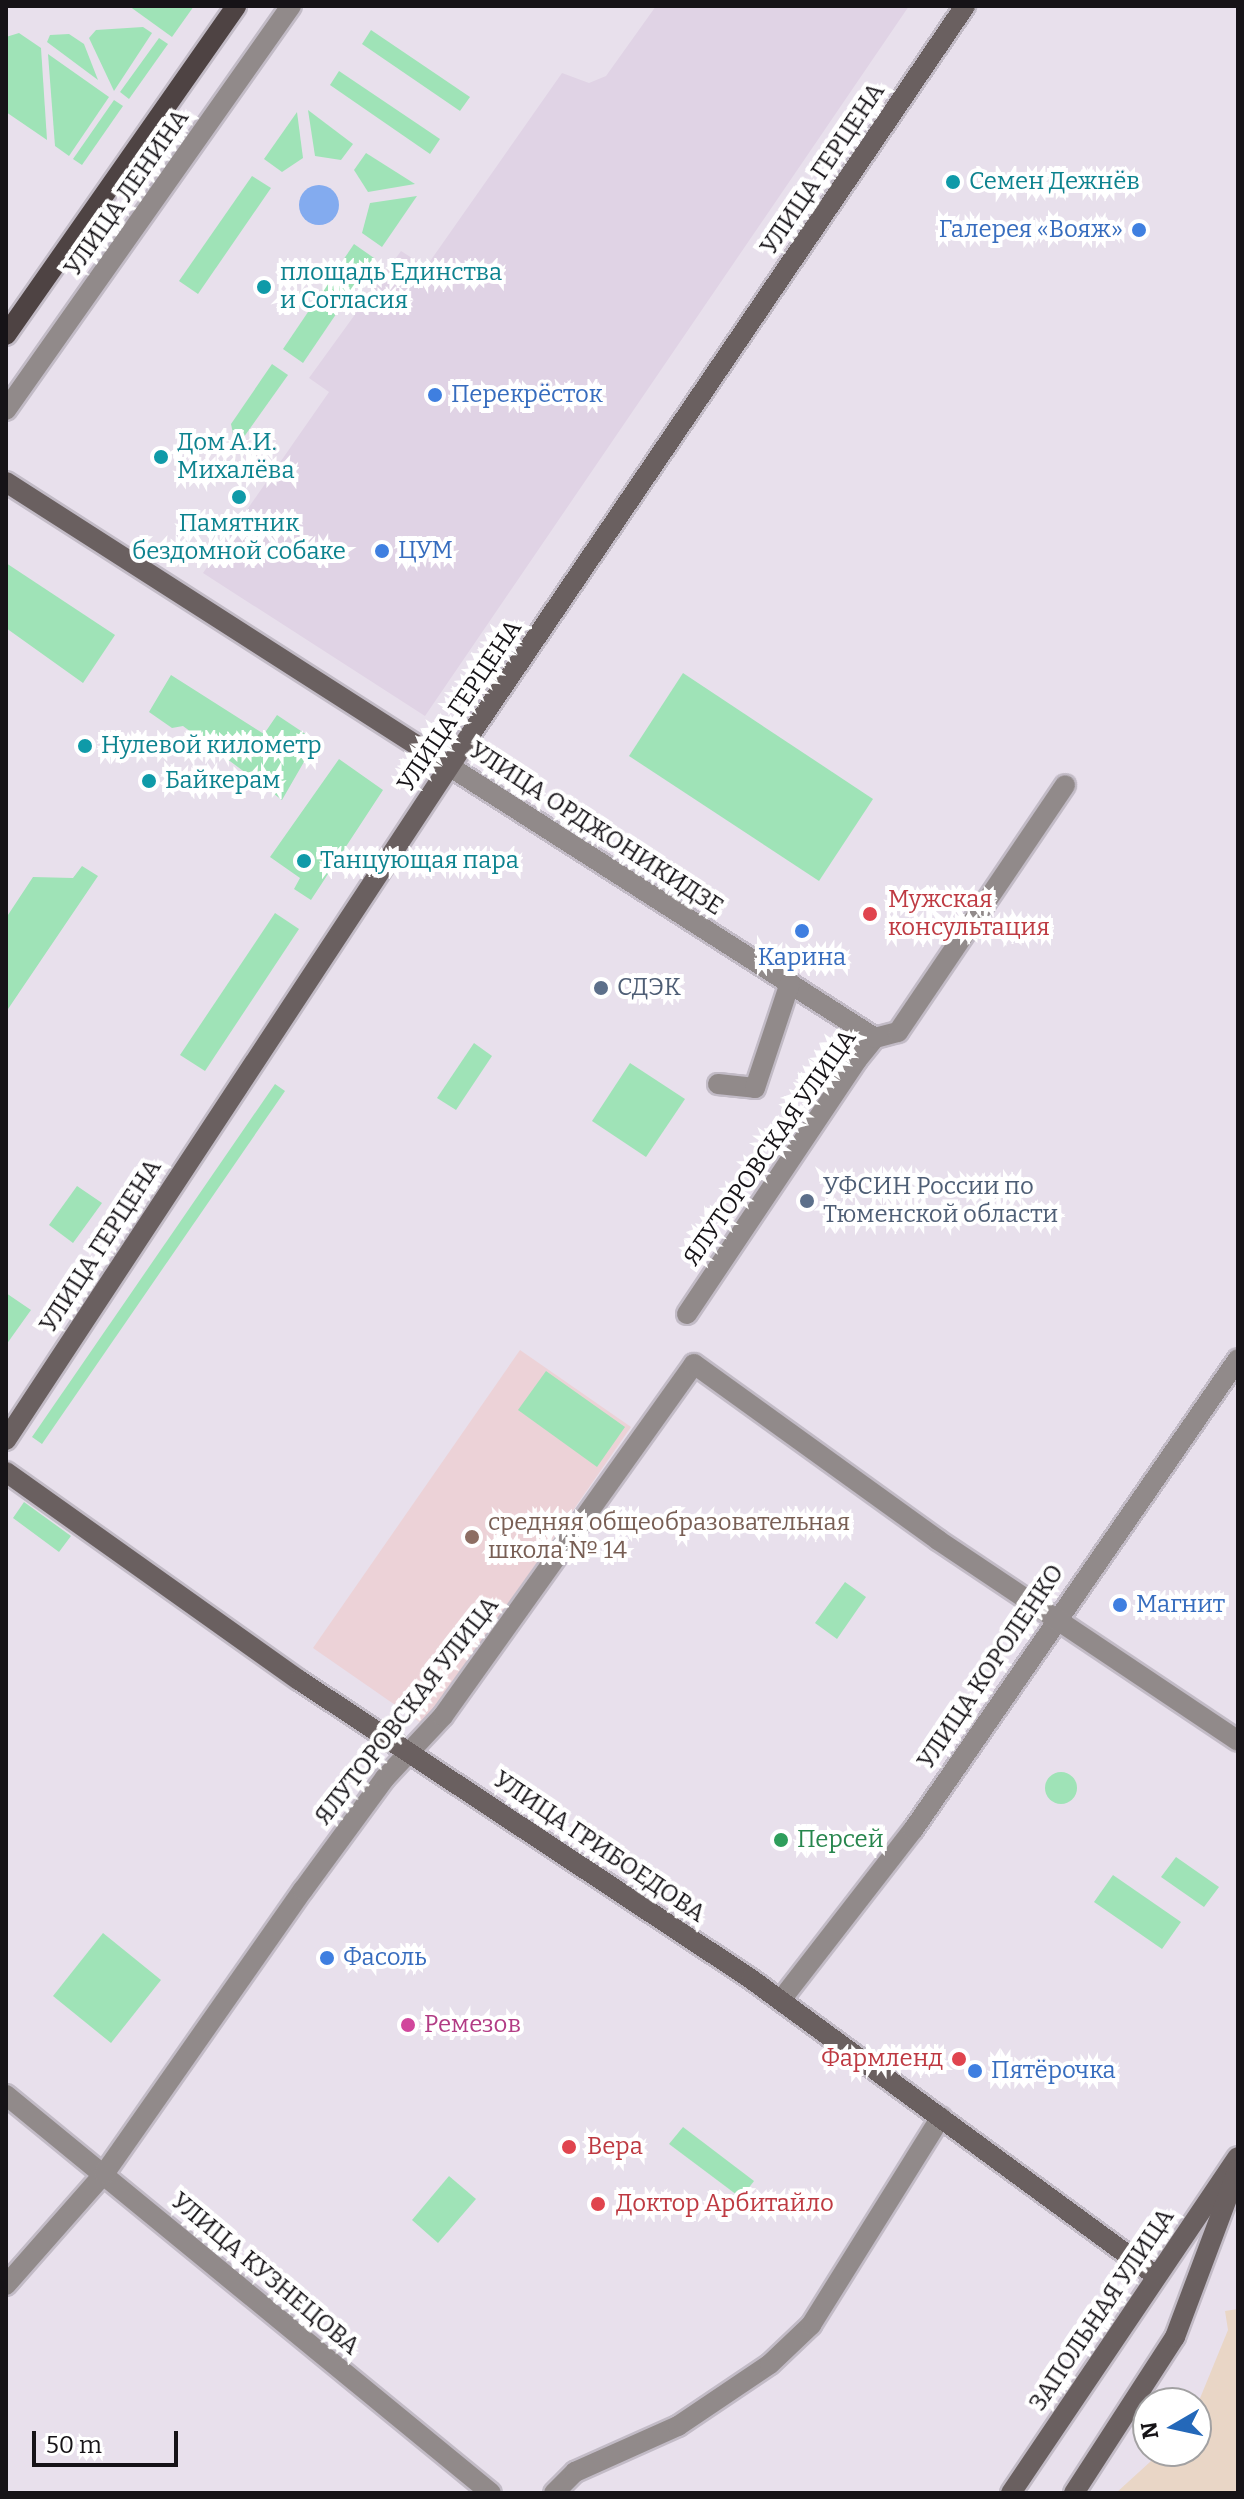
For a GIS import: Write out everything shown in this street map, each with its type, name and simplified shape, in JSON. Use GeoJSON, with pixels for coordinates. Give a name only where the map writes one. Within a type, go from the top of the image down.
{"type":"FeatureCollection","features":[{"type":"Feature","properties":{"kind":"main road","name":"УЛИЦА ЛЕНИНА"},"geometry":{"type":"LineString","coordinates":[[6,335],[236,6]]}},
{"type":"Feature","properties":{"kind":"street","name":"УЛИЦА ЛЕНИНА"},"geometry":{"type":"LineString","coordinates":[[6,410],[291,6]]}},
{"type":"Feature","properties":{"kind":"street","name":"УЛИЦА ГЕРЦЕНА"},"geometry":{"type":"LineString","coordinates":[[6,1440],[449,766],[965,6]]}},
{"type":"Feature","properties":{"kind":"street","name":"УЛИЦА ОРДЖОНИКИДЗЕ"},"geometry":{"type":"LineString","coordinates":[[6,482],[875,1038]]}},
{"type":"Feature","properties":{"kind":"street","name":"ЯЛУТОРОВСКАЯ УЛИЦА"},"geometry":{"type":"LineString","coordinates":[[687,1314],[875,1038],[898,1032],[1065,785]]}},
{"type":"Feature","properties":{"kind":"street"},"geometry":{"type":"LineString","coordinates":[[718,1084],[755,1088],[790,983]]}},
{"type":"Feature","properties":{"kind":"street","name":"УЛИЦА КОРОЛЕНКО"},"geometry":{"type":"LineString","coordinates":[[781,2000],[913,1830],[1057,1615],[1238,1359]]}},
{"type":"Feature","properties":{"kind":"street","name":"ЯЛУТОРОВСКАЯ УЛИЦА"},"geometry":{"type":"LineString","coordinates":[[6,2285],[104,2174],[408,1752],[443,1716],[694,1364],[938,1540],[1057,1615]]}},
{"type":"Feature","properties":{"kind":"street","name":"УЛИЦА ГРИБОЕДОВА"},"geometry":{"type":"LineString","coordinates":[[6,1472],[408,1752],[781,2000],[1155,2275]]}},
{"type":"Feature","properties":{"kind":"street"},"geometry":{"type":"LineString","coordinates":[[1057,1615],[1238,1741]]}},
{"type":"Feature","properties":{"kind":"street","name":"УЛИЦА КУЗНЕЦОВА"},"geometry":{"type":"LineString","coordinates":[[6,2095],[491,2493]]}},
{"type":"Feature","properties":{"kind":"street"},"geometry":{"type":"LineString","coordinates":[[554,2493],[575,2472],[678,2426],[770,2364],[811,2325],[941,2117]]}},
{"type":"Feature","properties":{"kind":"street","name":"ЗАПОЛЬНАЯ УЛИЦА"},"geometry":{"type":"LineString","coordinates":[[1011,2493],[1155,2275],[1238,2157]]}},
{"type":"Feature","properties":{"kind":"street"},"geometry":{"type":"LineString","coordinates":[[1078,2485],[1175,2337],[1238,2169]]}},
{"type":"Feature","properties":{"kind":"shaded area"},"geometry":{"type":"Polygon","coordinates":[[[656,6],[909,6],[425,716],[203,573],[329,392],[309,378],[401,251],[426,267],[562,73],[589,83],[606,76],[656,6]]]}},
{"type":"Feature","properties":{"kind":"shaded area","name":"средняя общеобразовательная школа № 14"},"geometry":{"type":"Polygon","coordinates":[[[520,1350],[631,1427],[424,1725],[313,1648],[520,1350]]]}},
{"type":"Feature","properties":{"kind":"shaded area"},"geometry":{"type":"Polygon","coordinates":[[[1238,2309],[1238,2493],[1116,2493],[1144,2467],[1212,2467],[1212,2387],[1205,2387],[1228,2330],[1225,2311],[1238,2309]]]}},
{"type":"Feature","properties":{"kind":"green space"},"geometry":{"type":"Polygon","coordinates":[[[129,6],[194,6],[172,37],[129,6]]]}},
{"type":"Feature","properties":{"kind":"green space"},"geometry":{"type":"Polygon","coordinates":[[[143,27],[152,33],[114,91],[89,38],[96,30],[143,27]]]}},
{"type":"Feature","properties":{"kind":"green space"},"geometry":{"type":"Polygon","coordinates":[[[371,30],[470,97],[460,111],[362,44],[371,30]]]}},
{"type":"Feature","properties":{"kind":"green space"},"geometry":{"type":"Polygon","coordinates":[[[19,33],[41,48],[47,140],[6,112],[6,37],[19,33]]]}},
{"type":"Feature","properties":{"kind":"green space"},"geometry":{"type":"Polygon","coordinates":[[[69,34],[84,44],[98,80],[47,42],[50,35],[69,34]]]}},
{"type":"Feature","properties":{"kind":"green space"},"geometry":{"type":"Polygon","coordinates":[[[159,38],[168,44],[129,99],[120,92],[159,38]]]}},
{"type":"Feature","properties":{"kind":"green space"},"geometry":{"type":"Polygon","coordinates":[[[48,54],[109,97],[69,156],[55,146],[48,54]]]}},
{"type":"Feature","properties":{"kind":"green space"},"geometry":{"type":"Polygon","coordinates":[[[339,71],[440,139],[430,154],[330,85],[339,71]]]}},
{"type":"Feature","properties":{"kind":"green space"},"geometry":{"type":"Polygon","coordinates":[[[114,100],[123,106],[82,165],[73,159],[114,100]]]}},
{"type":"Feature","properties":{"kind":"green space"},"geometry":{"type":"Polygon","coordinates":[[[308,110],[353,144],[341,160],[315,156],[308,110]]]}},
{"type":"Feature","properties":{"kind":"green space"},"geometry":{"type":"Polygon","coordinates":[[[297,112],[303,158],[282,172],[264,159],[297,112]]]}},
{"type":"Feature","properties":{"kind":"green space"},"geometry":{"type":"Polygon","coordinates":[[[366,153],[415,184],[368,192],[354,170],[366,153]]]}},
{"type":"Feature","properties":{"kind":"green space"},"geometry":{"type":"Polygon","coordinates":[[[252,176],[271,188],[198,294],[179,281],[252,176]]]}},
{"type":"Feature","properties":{"kind":"green space"},"geometry":{"type":"Polygon","coordinates":[[[417,196],[382,247],[362,233],[370,203],[417,196]]]}},
{"type":"Feature","properties":{"kind":"green space"},"geometry":{"type":"Polygon","coordinates":[[[354,244],[374,258],[303,363],[283,349],[354,244]]]}},
{"type":"Feature","properties":{"kind":"green space"},"geometry":{"type":"Polygon","coordinates":[[[272,364],[288,375],[236,448],[231,424],[272,364]]]}},
{"type":"Feature","properties":{"kind":"green space"},"geometry":{"type":"Polygon","coordinates":[[[6,563],[115,635],[83,683],[6,628],[6,563]]]}},
{"type":"Feature","properties":{"kind":"green space"},"geometry":{"type":"Polygon","coordinates":[[[683,673],[873,799],[819,881],[629,756],[683,673]]]}},
{"type":"Feature","properties":{"kind":"green space"},"geometry":{"type":"Polygon","coordinates":[[[171,675],[264,734],[277,715],[316,741],[282,800],[183,726],[172,728],[149,712],[171,675]]]}},
{"type":"Feature","properties":{"kind":"green space"},"geometry":{"type":"Polygon","coordinates":[[[339,759],[383,790],[311,900],[294,889],[300,878],[270,857],[339,759]]]}},
{"type":"Feature","properties":{"kind":"green space"},"geometry":{"type":"Polygon","coordinates":[[[82,866],[98,876],[6,1012],[6,918],[33,877],[73,878],[82,866]]]}},
{"type":"Feature","properties":{"kind":"green space"},"geometry":{"type":"Polygon","coordinates":[[[275,913],[299,929],[205,1071],[180,1055],[275,913]]]}},
{"type":"Feature","properties":{"kind":"green space"},"geometry":{"type":"Polygon","coordinates":[[[474,1043],[492,1056],[456,1110],[437,1098],[474,1043]]]}},
{"type":"Feature","properties":{"kind":"green space"},"geometry":{"type":"Polygon","coordinates":[[[630,1063],[685,1099],[646,1157],[592,1121],[630,1063]]]}},
{"type":"Feature","properties":{"kind":"green space"},"geometry":{"type":"Polygon","coordinates":[[[275,1084],[285,1091],[42,1444],[32,1437],[275,1084]]]}},
{"type":"Feature","properties":{"kind":"green space"},"geometry":{"type":"Polygon","coordinates":[[[77,1186],[102,1203],[73,1243],[49,1225],[77,1186]]]}},
{"type":"Feature","properties":{"kind":"green space"},"geometry":{"type":"Polygon","coordinates":[[[6,1293],[31,1310],[6,1345],[6,1293]]]}},
{"type":"Feature","properties":{"kind":"green space"},"geometry":{"type":"Polygon","coordinates":[[[546,1371],[625,1427],[597,1467],[518,1410],[546,1371]]]}},
{"type":"Feature","properties":{"kind":"green space"},"geometry":{"type":"Polygon","coordinates":[[[24,1502],[71,1536],[59,1552],[13,1518],[24,1502]]]}},
{"type":"Feature","properties":{"kind":"green space"},"geometry":{"type":"Polygon","coordinates":[[[845,1582],[866,1597],[837,1639],[815,1623],[845,1582]]]}},
{"type":"Feature","properties":{"kind":"green space"},"geometry":{"type":"Polygon","coordinates":[[[1061,1772],[1072,1777],[1077,1788],[1072,1799],[1061,1804],[1050,1799],[1045,1788],[1050,1777],[1061,1772]]]}},
{"type":"Feature","properties":{"kind":"green space"},"geometry":{"type":"Polygon","coordinates":[[[1176,1857],[1219,1887],[1204,1907],[1161,1877],[1176,1857]]]}},
{"type":"Feature","properties":{"kind":"green space"},"geometry":{"type":"Polygon","coordinates":[[[1113,1875],[1181,1922],[1162,1949],[1094,1902],[1113,1875]]]}},
{"type":"Feature","properties":{"kind":"green space"},"geometry":{"type":"Polygon","coordinates":[[[103,1933],[161,1980],[111,2043],[53,1996],[103,1933]]]}},
{"type":"Feature","properties":{"kind":"green space"},"geometry":{"type":"Polygon","coordinates":[[[683,2127],[754,2181],[741,2198],[669,2144],[683,2127]]]}},
{"type":"Feature","properties":{"kind":"green space"},"geometry":{"type":"Polygon","coordinates":[[[449,2176],[476,2199],[438,2243],[412,2220],[449,2176]]]}},
{"type":"Feature","properties":{"kind":"water"},"geometry":{"type":"Polygon","coordinates":[[[319,185],[333,191],[339,205],[333,219],[319,225],[305,219],[299,205],[305,191],[319,185]]]}},
{"type":"Feature","properties":{"kind":"place","name":"Семен Дежнёв"},"geometry":{"type":"Point","coordinates":[953,182]}},
{"type":"Feature","properties":{"kind":"place","name":"Галерея «Вояж»"},"geometry":{"type":"Point","coordinates":[1139,230]}},
{"type":"Feature","properties":{"kind":"place","name":"площадь Единства и Согласия"},"geometry":{"type":"Point","coordinates":[264,287]}},
{"type":"Feature","properties":{"kind":"place","name":"Перекрёсток"},"geometry":{"type":"Point","coordinates":[435,395]}},
{"type":"Feature","properties":{"kind":"place","name":"Дом А.И. Михалёва"},"geometry":{"type":"Point","coordinates":[161,457]}},
{"type":"Feature","properties":{"kind":"place","name":"Памятник бездомной собаке"},"geometry":{"type":"Point","coordinates":[239,497]}},
{"type":"Feature","properties":{"kind":"place","name":"ЦУМ"},"geometry":{"type":"Point","coordinates":[382,551]}},
{"type":"Feature","properties":{"kind":"place","name":"Нулевой километр"},"geometry":{"type":"Point","coordinates":[85,746]}},
{"type":"Feature","properties":{"kind":"place","name":"Байкерам"},"geometry":{"type":"Point","coordinates":[149,781]}},
{"type":"Feature","properties":{"kind":"place","name":"Танцующая пара"},"geometry":{"type":"Point","coordinates":[304,861]}},
{"type":"Feature","properties":{"kind":"place","name":"Мужская консультация"},"geometry":{"type":"Point","coordinates":[870,914]}},
{"type":"Feature","properties":{"kind":"place","name":"Карина"},"geometry":{"type":"Point","coordinates":[802,931]}},
{"type":"Feature","properties":{"kind":"place","name":"СДЭК"},"geometry":{"type":"Point","coordinates":[601,988]}},
{"type":"Feature","properties":{"kind":"place","name":"УФСИН России по Тюменской области"},"geometry":{"type":"Point","coordinates":[807,1201]}},
{"type":"Feature","properties":{"kind":"place","name":"средняя общеобразовательная школа № 14"},"geometry":{"type":"Point","coordinates":[472,1537]}},
{"type":"Feature","properties":{"kind":"place","name":"Магнит"},"geometry":{"type":"Point","coordinates":[1120,1605]}},
{"type":"Feature","properties":{"kind":"place","name":"Персей"},"geometry":{"type":"Point","coordinates":[781,1840]}},
{"type":"Feature","properties":{"kind":"place","name":"Фасоль"},"geometry":{"type":"Point","coordinates":[327,1958]}},
{"type":"Feature","properties":{"kind":"place","name":"Ремезов"},"geometry":{"type":"Point","coordinates":[408,2025]}},
{"type":"Feature","properties":{"kind":"place","name":"Фармленд"},"geometry":{"type":"Point","coordinates":[959,2059]}},
{"type":"Feature","properties":{"kind":"place","name":"Пятёрочка"},"geometry":{"type":"Point","coordinates":[975,2071]}},
{"type":"Feature","properties":{"kind":"place","name":"Вера"},"geometry":{"type":"Point","coordinates":[569,2147]}},
{"type":"Feature","properties":{"kind":"place","name":"Доктор Арбитайло"},"geometry":{"type":"Point","coordinates":[598,2204]}}]}
